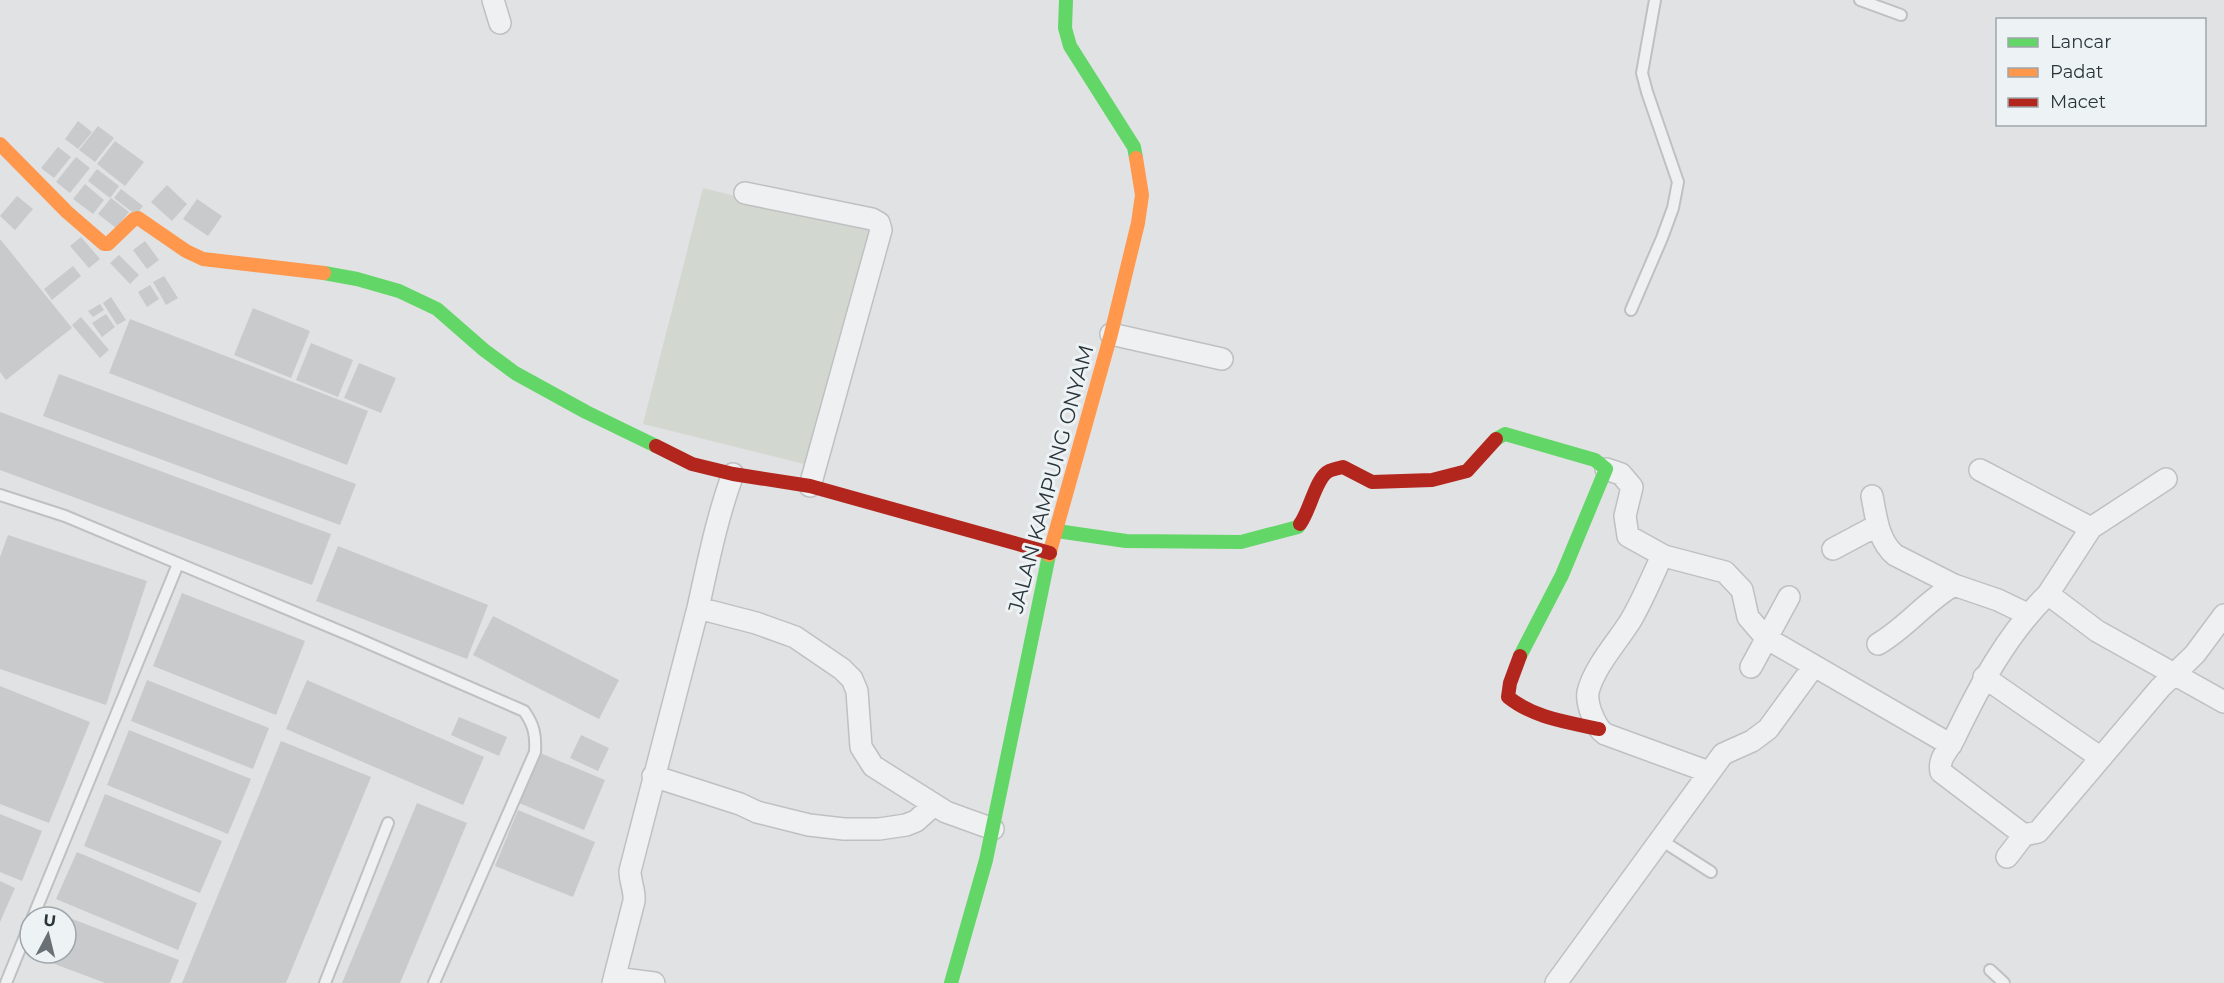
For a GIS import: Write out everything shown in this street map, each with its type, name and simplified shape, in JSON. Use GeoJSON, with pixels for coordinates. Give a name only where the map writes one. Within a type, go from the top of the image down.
{"type":"FeatureCollection","features":[{"type":"Feature","properties":{"kind":"street"},"geometry":{"type":"LineString","coordinates":[[494,0],[500,23]]}},
{"type":"Feature","properties":{"kind":"street","name":"JALAN KAMPUNG ONYAM"},"geometry":{"type":"LineString","coordinates":[[951,983],[993,829],[1050,553],[1111,334],[1138,223],[1142,195],[1140,171],[1134,147],[1070,46],[1065,28],[1066,0]]}},
{"type":"Feature","properties":{"kind":"street"},"geometry":{"type":"LineString","coordinates":[[0,144],[67,212],[104,243],[108,244],[134,219],[138,218],[186,251],[203,259],[317,272],[357,279],[399,291],[437,309],[484,350],[515,373],[586,412],[692,464],[733,474],[810,486],[1050,553]]}},
{"type":"Feature","properties":{"kind":"street"},"geometry":{"type":"LineString","coordinates":[[745,193],[872,219],[879,223],[881,230],[810,486]]}},
{"type":"Feature","properties":{"kind":"street"},"geometry":{"type":"LineString","coordinates":[[1111,334],[1222,359]]}},
{"type":"Feature","properties":{"kind":"street"},"geometry":{"type":"LineString","coordinates":[[1057,531],[1126,541],[1241,542],[1298,527],[1307,515],[1321,478],[1328,471],[1342,467],[1372,482],[1432,480],[1467,471],[1499,436],[1505,434],[1594,460],[1606,469],[1621,474],[1632,487],[1625,516],[1628,536],[1664,556],[1725,572],[1742,590],[1748,618],[1766,639],[1951,745]]}},
{"type":"Feature","properties":{"kind":"street"},"geometry":{"type":"LineString","coordinates":[[1606,469],[1562,575],[1522,653],[1508,687],[1508,697],[1514,704],[1548,717],[1599,729],[1605,734],[1709,772]]}},
{"type":"Feature","properties":{"kind":"street"},"geometry":{"type":"LineString","coordinates":[[1980,470],[2091,528]]}},
{"type":"Feature","properties":{"kind":"street"},"geometry":{"type":"LineString","coordinates":[[654,983],[614,981],[634,901],[630,871],[698,608],[720,509],[733,474]]}},
{"type":"Feature","properties":{"kind":"street"},"geometry":{"type":"LineString","coordinates":[[2024,835],[1944,776],[1941,772],[1940,759],[1951,745],[1984,677],[2027,614],[2048,594],[2091,528],[2166,479]]}},
{"type":"Feature","properties":{"kind":"street"},"geometry":{"type":"LineString","coordinates":[[1872,496],[1878,525],[1888,549],[1895,555],[1954,585],[1998,600],[2027,614]]}},
{"type":"Feature","properties":{"kind":"street"},"geometry":{"type":"LineString","coordinates":[[1833,549],[1878,525]]}},
{"type":"Feature","properties":{"kind":"street"},"geometry":{"type":"LineString","coordinates":[[1599,729],[1588,701],[1588,691],[1607,654],[1630,621],[1664,556]]}},
{"type":"Feature","properties":{"kind":"street"},"geometry":{"type":"LineString","coordinates":[[1878,644],[1889,638],[1939,594],[1954,585]]}},
{"type":"Feature","properties":{"kind":"street"},"geometry":{"type":"LineString","coordinates":[[2048,594],[2097,631],[2224,702]]}},
{"type":"Feature","properties":{"kind":"street"},"geometry":{"type":"LineString","coordinates":[[1751,667],[1789,597]]}},
{"type":"Feature","properties":{"kind":"street"},"geometry":{"type":"LineString","coordinates":[[698,608],[756,623],[795,637],[842,669],[852,680],[857,691],[861,747],[873,766],[946,812],[993,829]]}},
{"type":"Feature","properties":{"kind":"street"},"geometry":{"type":"LineString","coordinates":[[2007,857],[2024,835],[2038,831],[2173,674],[2195,654],[2224,615]]}},
{"type":"Feature","properties":{"kind":"street"},"geometry":{"type":"LineString","coordinates":[[1556,983],[1723,754],[1752,741],[1768,729],[1814,666]]}},
{"type":"Feature","properties":{"kind":"street"},"geometry":{"type":"LineString","coordinates":[[1984,677],[2101,758]]}},
{"type":"Feature","properties":{"kind":"street"},"geometry":{"type":"LineString","coordinates":[[653,776],[740,804],[757,812],[809,825],[844,829],[879,829],[906,825],[916,821],[934,805]]}},
{"type":"Feature","properties":{"kind":"lane"},"geometry":{"type":"LineString","coordinates":[[1631,310],[1662,238],[1673,208],[1678,182],[1642,73],[1655,0]]}},
{"type":"Feature","properties":{"kind":"lane"},"geometry":{"type":"LineString","coordinates":[[1860,0],[1901,15]]}},
{"type":"Feature","properties":{"kind":"lane"},"geometry":{"type":"LineString","coordinates":[[0,495],[65,516],[524,711],[536,735],[535,752],[434,983]]}},
{"type":"Feature","properties":{"kind":"lane"},"geometry":{"type":"LineString","coordinates":[[38,905],[178,564]]}},
{"type":"Feature","properties":{"kind":"lane"},"geometry":{"type":"LineString","coordinates":[[325,983],[388,823]]}},
{"type":"Feature","properties":{"kind":"lane"},"geometry":{"type":"LineString","coordinates":[[1661,840],[1711,872]]}},
{"type":"Feature","properties":{"kind":"lane"},"geometry":{"type":"LineString","coordinates":[[6,983],[18,954]]}},
{"type":"Feature","properties":{"kind":"lane"},"geometry":{"type":"LineString","coordinates":[[1990,970],[2004,983]]}},
{"type":"Feature","properties":{"kind":"shaded area"},"geometry":{"type":"Polygon","coordinates":[[[703,188],[872,230],[812,466],[643,424],[703,188]]]}},
{"type":"Feature","properties":{"kind":"building"},"geometry":{"type":"Polygon","coordinates":[[[78,121],[92,132],[78,149],[65,139],[78,121]]]}},
{"type":"Feature","properties":{"kind":"building"},"geometry":{"type":"Polygon","coordinates":[[[98,126],[114,138],[95,162],[79,150],[98,126]]]}},
{"type":"Feature","properties":{"kind":"building"},"geometry":{"type":"Polygon","coordinates":[[[115,141],[144,162],[125,186],[97,164],[115,141]]]}},
{"type":"Feature","properties":{"kind":"building"},"geometry":{"type":"Polygon","coordinates":[[[58,147],[71,157],[54,178],[41,168],[58,147]]]}},
{"type":"Feature","properties":{"kind":"building"},"geometry":{"type":"Polygon","coordinates":[[[76,157],[90,168],[70,193],[56,182],[76,157]]]}},
{"type":"Feature","properties":{"kind":"building"},"geometry":{"type":"Polygon","coordinates":[[[97,169],[119,186],[110,198],[88,181],[97,169]]]}},
{"type":"Feature","properties":{"kind":"building"},"geometry":{"type":"Polygon","coordinates":[[[85,184],[104,200],[93,214],[73,199],[85,184]]]}},
{"type":"Feature","properties":{"kind":"building"},"geometry":{"type":"Polygon","coordinates":[[[167,185],[187,204],[172,221],[151,202],[167,185]]]}},
{"type":"Feature","properties":{"kind":"building"},"geometry":{"type":"Polygon","coordinates":[[[121,189],[143,206],[136,215],[114,198],[121,189]]]}},
{"type":"Feature","properties":{"kind":"building"},"geometry":{"type":"Polygon","coordinates":[[[17,196],[33,209],[15,230],[0,216],[17,196]]]}},
{"type":"Feature","properties":{"kind":"building"},"geometry":{"type":"Polygon","coordinates":[[[111,198],[129,212],[116,228],[98,214],[111,198]]]}},
{"type":"Feature","properties":{"kind":"building"},"geometry":{"type":"Polygon","coordinates":[[[197,199],[222,216],[208,236],[183,219],[197,199]]]}},
{"type":"Feature","properties":{"kind":"building"},"geometry":{"type":"Polygon","coordinates":[[[81,237],[100,259],[89,268],[70,246],[81,237]]]}},
{"type":"Feature","properties":{"kind":"building"},"geometry":{"type":"Polygon","coordinates":[[[0,239],[72,328],[6,380],[0,372],[0,239]]]}},
{"type":"Feature","properties":{"kind":"building"},"geometry":{"type":"Polygon","coordinates":[[[145,241],[159,260],[147,269],[133,250],[145,241]]]}},
{"type":"Feature","properties":{"kind":"building"},"geometry":{"type":"Polygon","coordinates":[[[119,255],[139,275],[130,284],[110,263],[119,255]]]}},
{"type":"Feature","properties":{"kind":"building"},"geometry":{"type":"Polygon","coordinates":[[[73,266],[81,276],[52,300],[44,289],[73,266]]]}},
{"type":"Feature","properties":{"kind":"building"},"geometry":{"type":"Polygon","coordinates":[[[164,276],[178,298],[166,305],[153,282],[164,276]]]}},
{"type":"Feature","properties":{"kind":"building"},"geometry":{"type":"Polygon","coordinates":[[[150,285],[159,299],[147,307],[138,292],[150,285]]]}},
{"type":"Feature","properties":{"kind":"building"},"geometry":{"type":"Polygon","coordinates":[[[111,297],[126,320],[117,325],[103,303],[111,297]]]}},
{"type":"Feature","properties":{"kind":"building"},"geometry":{"type":"Polygon","coordinates":[[[100,304],[104,310],[93,317],[88,311],[100,304]]]}},
{"type":"Feature","properties":{"kind":"building"},"geometry":{"type":"Polygon","coordinates":[[[253,308],[310,331],[291,378],[234,355],[253,308]]]}},
{"type":"Feature","properties":{"kind":"building"},"geometry":{"type":"Polygon","coordinates":[[[106,314],[115,327],[102,337],[92,323],[106,314]]]}},
{"type":"Feature","properties":{"kind":"building"},"geometry":{"type":"Polygon","coordinates":[[[81,317],[109,350],[100,358],[72,325],[81,317]]]}},
{"type":"Feature","properties":{"kind":"building"},"geometry":{"type":"Polygon","coordinates":[[[130,319],[368,411],[347,465],[109,373],[130,319]]]}},
{"type":"Feature","properties":{"kind":"building"},"geometry":{"type":"Polygon","coordinates":[[[311,343],[353,360],[338,397],[296,380],[311,343]]]}},
{"type":"Feature","properties":{"kind":"building"},"geometry":{"type":"Polygon","coordinates":[[[359,363],[396,378],[381,413],[344,398],[359,363]]]}},
{"type":"Feature","properties":{"kind":"building"},"geometry":{"type":"Polygon","coordinates":[[[59,374],[356,484],[340,525],[43,416],[59,374]]]}},
{"type":"Feature","properties":{"kind":"building"},"geometry":{"type":"Polygon","coordinates":[[[0,412],[331,534],[312,585],[0,470],[0,412]]]}},
{"type":"Feature","properties":{"kind":"building"},"geometry":{"type":"Polygon","coordinates":[[[8,535],[147,581],[106,705],[0,669],[0,557],[8,535]]]}},
{"type":"Feature","properties":{"kind":"building"},"geometry":{"type":"Polygon","coordinates":[[[338,546],[488,605],[467,659],[316,601],[338,546]]]}},
{"type":"Feature","properties":{"kind":"building"},"geometry":{"type":"Polygon","coordinates":[[[182,593],[305,641],[276,715],[153,666],[182,593]]]}},
{"type":"Feature","properties":{"kind":"building"},"geometry":{"type":"Polygon","coordinates":[[[493,616],[619,680],[599,719],[473,655],[493,616]]]}},
{"type":"Feature","properties":{"kind":"building"},"geometry":{"type":"Polygon","coordinates":[[[147,680],[269,728],[253,769],[131,721],[147,680]]]}},
{"type":"Feature","properties":{"kind":"building"},"geometry":{"type":"Polygon","coordinates":[[[307,680],[484,757],[463,805],[286,729],[307,680]]]}},
{"type":"Feature","properties":{"kind":"building"},"geometry":{"type":"Polygon","coordinates":[[[0,686],[90,722],[49,823],[0,804],[0,686]]]}},
{"type":"Feature","properties":{"kind":"building"},"geometry":{"type":"Polygon","coordinates":[[[459,717],[507,737],[499,756],[451,735],[459,717]]]}},
{"type":"Feature","properties":{"kind":"building"},"geometry":{"type":"Polygon","coordinates":[[[129,730],[251,779],[228,834],[107,785],[129,730]]]}},
{"type":"Feature","properties":{"kind":"building"},"geometry":{"type":"Polygon","coordinates":[[[581,735],[609,748],[598,771],[570,758],[581,735]]]}},
{"type":"Feature","properties":{"kind":"building"},"geometry":{"type":"Polygon","coordinates":[[[281,741],[371,777],[286,983],[182,983],[281,741]]]}},
{"type":"Feature","properties":{"kind":"building"},"geometry":{"type":"Polygon","coordinates":[[[540,753],[605,780],[584,830],[519,803],[540,753]]]}},
{"type":"Feature","properties":{"kind":"building"},"geometry":{"type":"Polygon","coordinates":[[[105,794],[222,841],[200,893],[84,846],[105,794]]]}},
{"type":"Feature","properties":{"kind":"building"},"geometry":{"type":"Polygon","coordinates":[[[417,803],[467,823],[400,983],[342,983],[417,803]]]}},
{"type":"Feature","properties":{"kind":"building"},"geometry":{"type":"Polygon","coordinates":[[[518,810],[595,842],[573,897],[495,866],[518,810]]]}},
{"type":"Feature","properties":{"kind":"building"},"geometry":{"type":"Polygon","coordinates":[[[0,814],[42,831],[22,881],[0,872],[0,814]]]}},
{"type":"Feature","properties":{"kind":"building"},"geometry":{"type":"Polygon","coordinates":[[[77,852],[197,903],[178,950],[78,908],[78,905],[70,905],[56,899],[77,852]]]}},
{"type":"Feature","properties":{"kind":"building"},"geometry":{"type":"Polygon","coordinates":[[[0,881],[15,888],[0,922],[0,881]]]}},
{"type":"Feature","properties":{"kind":"building"},"geometry":{"type":"Polygon","coordinates":[[[78,921],[179,960],[170,983],[105,983],[57,965],[78,965],[78,921]]]}},
{"type":"Feature","properties":{"kind":"traffic: fast"},"geometry":{"type":"LineString","coordinates":[[1066,0],[1065,28],[1070,46],[1134,147],[1136,158]]}},
{"type":"Feature","properties":{"kind":"traffic: fast"},"geometry":{"type":"LineString","coordinates":[[324,273],[357,279],[399,291],[437,309],[484,350],[515,373],[586,412],[656,446]]}},
{"type":"Feature","properties":{"kind":"traffic: fast"},"geometry":{"type":"LineString","coordinates":[[1496,439],[1505,434],[1595,460],[1606,469],[1562,575],[1520,656]]}},
{"type":"Feature","properties":{"kind":"traffic: fast"},"geometry":{"type":"LineString","coordinates":[[1057,531],[1126,541],[1241,542],[1298,527],[1300,524]]}},
{"type":"Feature","properties":{"kind":"traffic: fast"},"geometry":{"type":"LineString","coordinates":[[951,983],[986,860],[1049,555]]}},
{"type":"Feature","properties":{"kind":"traffic: slow"},"geometry":{"type":"LineString","coordinates":[[0,144],[67,212],[104,244],[108,244],[134,219],[138,218],[186,251],[203,259],[324,273]]}},
{"type":"Feature","properties":{"kind":"traffic: slow"},"geometry":{"type":"LineString","coordinates":[[1049,555],[1111,334],[1138,223],[1142,195],[1136,158]]}},
{"type":"Feature","properties":{"kind":"traffic: jam"},"geometry":{"type":"LineString","coordinates":[[1300,524],[1320,480],[1331,470],[1343,467],[1372,482],[1432,480],[1467,471],[1496,439]]}},
{"type":"Feature","properties":{"kind":"traffic: jam"},"geometry":{"type":"LineString","coordinates":[[656,446],[692,464],[733,474],[810,486],[1050,553]]}},
{"type":"Feature","properties":{"kind":"traffic: jam"},"geometry":{"type":"LineString","coordinates":[[1520,656],[1510,683],[1508,697],[1540,715],[1599,729]]}}]}
